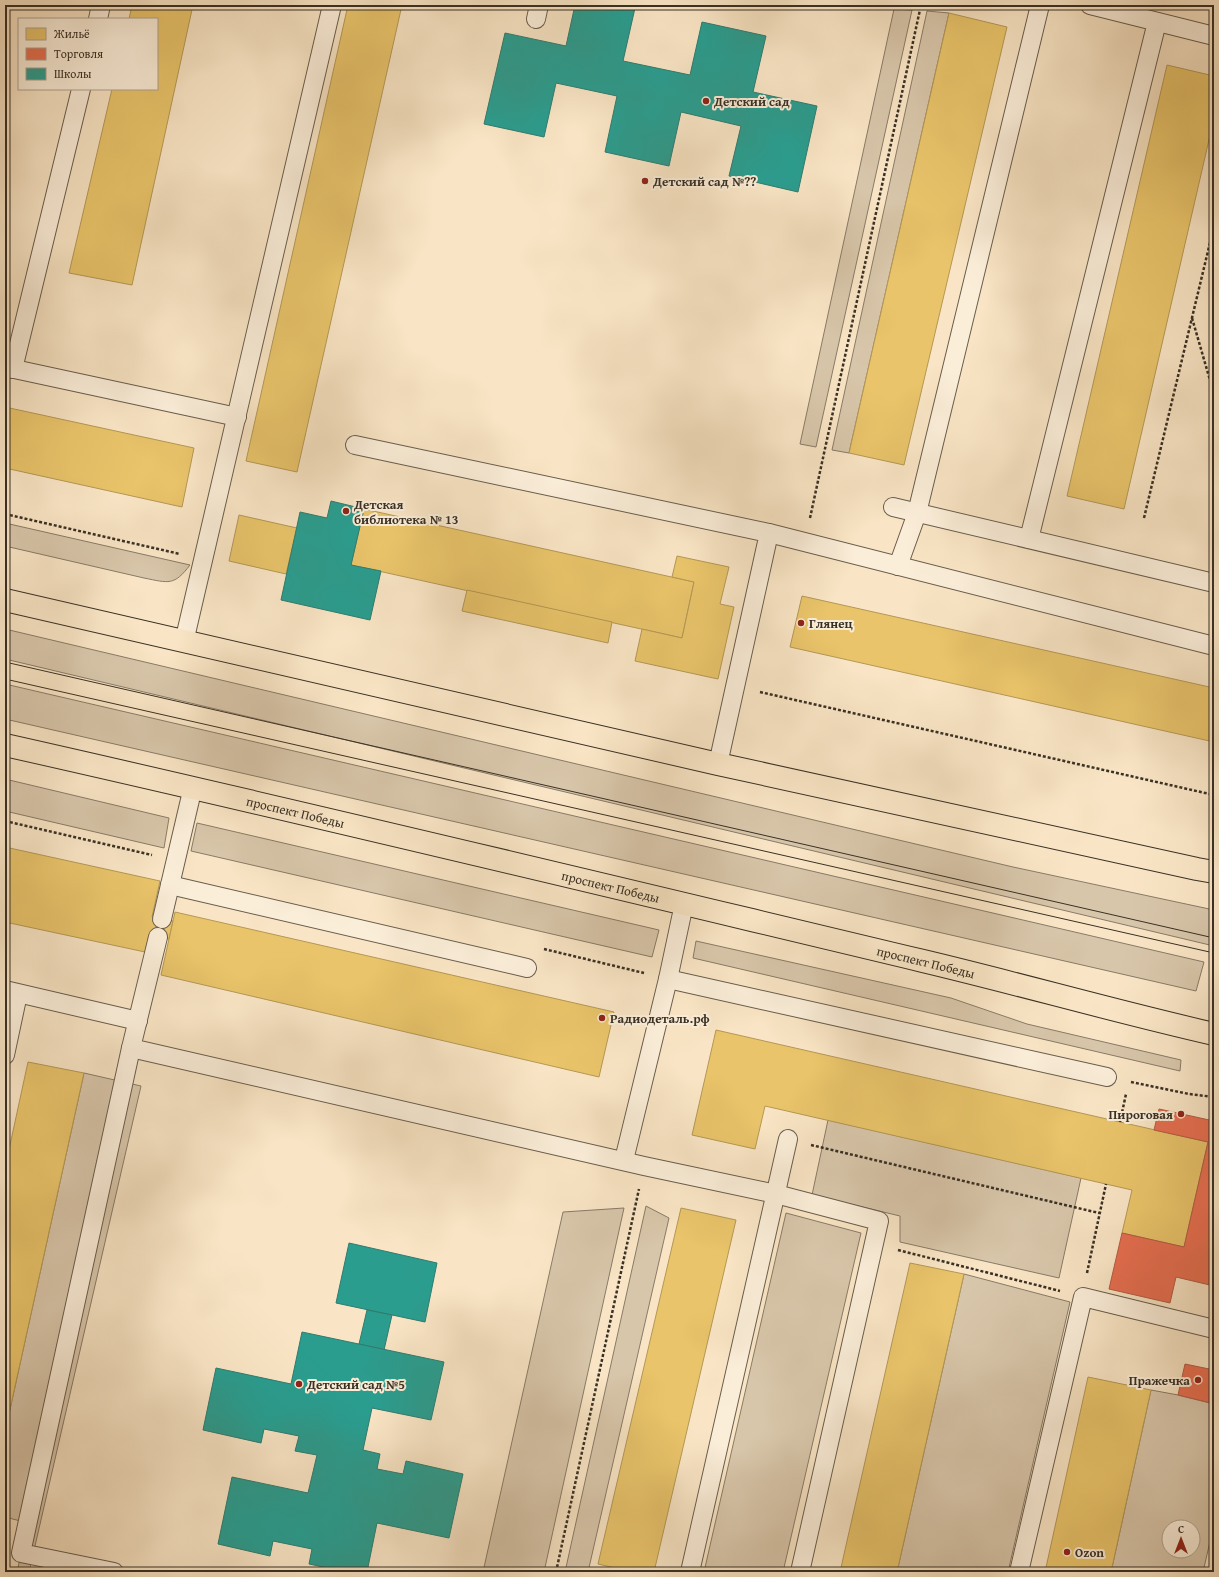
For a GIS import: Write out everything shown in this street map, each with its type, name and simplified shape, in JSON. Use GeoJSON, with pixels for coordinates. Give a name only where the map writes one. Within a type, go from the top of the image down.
{"type":"FeatureCollection","features":[{"type":"Feature","properties":{"kind":"main road"},"geometry":{"type":"LineString","coordinates":[[5,600],[718,764],[1214,872]]}},
{"type":"Feature","properties":{"kind":"main road","name":"проспект Победы"},"geometry":{"type":"LineString","coordinates":[[5,745],[193,787],[684,904],[964,971],[1214,1034]]}},
{"type":"Feature","properties":{"kind":"lane"},"geometry":{"type":"LineString","coordinates":[[98,18],[101,5]]}},
{"type":"Feature","properties":{"kind":"lane"},"geometry":{"type":"LineString","coordinates":[[184,642],[332,5]]}},
{"type":"Feature","properties":{"kind":"lane"},"geometry":{"type":"LineString","coordinates":[[898,566],[917,513],[1040,5]]}},
{"type":"Feature","properties":{"kind":"lane"},"geometry":{"type":"LineString","coordinates":[[1090,5],[1214,36]]}},
{"type":"Feature","properties":{"kind":"lane"},"geometry":{"type":"LineString","coordinates":[[1029,539],[1158,22]]}},
{"type":"Feature","properties":{"kind":"lane"},"geometry":{"type":"LineString","coordinates":[[81,90],[9,368],[236,418]]}},
{"type":"Feature","properties":{"kind":"lane"},"geometry":{"type":"LineString","coordinates":[[355,445],[769,533],[1214,646]]}},
{"type":"Feature","properties":{"kind":"lane"},"geometry":{"type":"LineString","coordinates":[[894,507],[1214,583]]}},
{"type":"Feature","properties":{"kind":"lane"},"geometry":{"type":"LineString","coordinates":[[718,764],[769,533]]}},
{"type":"Feature","properties":{"kind":"lane"},"geometry":{"type":"LineString","coordinates":[[162,919],[193,787]]}},
{"type":"Feature","properties":{"kind":"lane"},"geometry":{"type":"LineString","coordinates":[[170,885],[527,968]]}},
{"type":"Feature","properties":{"kind":"lane"},"geometry":{"type":"LineString","coordinates":[[624,1160],[668,979],[684,904]]}},
{"type":"Feature","properties":{"kind":"lane"},"geometry":{"type":"LineString","coordinates":[[114,1572],[21,1553],[131,1048],[158,937]]}},
{"type":"Feature","properties":{"kind":"lane"},"geometry":{"type":"LineString","coordinates":[[668,979],[1107,1077]]}},
{"type":"Feature","properties":{"kind":"lane"},"geometry":{"type":"LineString","coordinates":[[5,1055],[12,992],[138,1021]]}},
{"type":"Feature","properties":{"kind":"lane"},"geometry":{"type":"LineString","coordinates":[[131,1048],[624,1160],[644,1166],[776,1194],[879,1221],[800,1572]]}},
{"type":"Feature","properties":{"kind":"lane"},"geometry":{"type":"LineString","coordinates":[[690,1572],[788,1139]]}},
{"type":"Feature","properties":{"kind":"lane"},"geometry":{"type":"LineString","coordinates":[[1019,1572],[1083,1296],[1214,1329]]}},
{"type":"Feature","properties":{"kind":"path"},"geometry":{"type":"LineString","coordinates":[[805,542],[921,5]]}},
{"type":"Feature","properties":{"kind":"path"},"geometry":{"type":"LineString","coordinates":[[1144,518],[1214,226]]}},
{"type":"Feature","properties":{"kind":"path"},"geometry":{"type":"LineString","coordinates":[[1192,318],[1214,394]]}},
{"type":"Feature","properties":{"kind":"path"},"geometry":{"type":"LineString","coordinates":[[5,514],[204,560]]}},
{"type":"Feature","properties":{"kind":"path"},"geometry":{"type":"LineString","coordinates":[[735,686],[1214,795]]}},
{"type":"Feature","properties":{"kind":"path"},"geometry":{"type":"LineString","coordinates":[[1120,1122],[1129,1081],[1189,1094],[1214,1097]]}},
{"type":"Feature","properties":{"kind":"path"},"geometry":{"type":"LineString","coordinates":[[788,1139],[1099,1213]]}},
{"type":"Feature","properties":{"kind":"path"},"geometry":{"type":"LineString","coordinates":[[556,1572],[644,1166]]}},
{"type":"Feature","properties":{"kind":"path"},"geometry":{"type":"LineString","coordinates":[[874,1244],[1083,1296],[1106,1184]]}},
{"type":"Feature","properties":{"kind":"shaded area"},"geometry":{"type":"Polygon","coordinates":[[[894,9],[912,10],[816,447],[800,444],[894,9]]]}},
{"type":"Feature","properties":{"kind":"shaded area"},"geometry":{"type":"Polygon","coordinates":[[[927,11],[949,13],[849,453],[832,450],[927,11]]]}},
{"type":"Feature","properties":{"kind":"shaded area"},"geometry":{"type":"Polygon","coordinates":[[[5,523],[190,565],[180,577],[175,580],[165,582],[144,578],[5,546],[5,523]]]}},
{"type":"Feature","properties":{"kind":"shaded area"},"geometry":{"type":"Polygon","coordinates":[[[5,629],[1013,867],[1214,910],[1214,946],[5,659],[5,629]]]}},
{"type":"Feature","properties":{"kind":"shaded area"},"geometry":{"type":"Polygon","coordinates":[[[5,684],[1204,962],[1196,991],[5,719],[5,684]]]}},
{"type":"Feature","properties":{"kind":"shaded area"},"geometry":{"type":"Polygon","coordinates":[[[5,779],[169,818],[164,848],[5,811],[5,779]]]}},
{"type":"Feature","properties":{"kind":"shaded area"},"geometry":{"type":"Polygon","coordinates":[[[197,823],[659,930],[652,957],[191,851],[197,823]]]}},
{"type":"Feature","properties":{"kind":"shaded area"},"geometry":{"type":"Polygon","coordinates":[[[696,941],[951,998],[1027,1024],[1181,1060],[1180,1071],[693,958],[696,941]]]}},
{"type":"Feature","properties":{"kind":"shaded area"},"geometry":{"type":"Polygon","coordinates":[[[84,1073],[141,1086],[29,1572],[17,1572],[28,1523],[5,1517],[5,1432],[84,1073]]]}},
{"type":"Feature","properties":{"kind":"shaded area"},"geometry":{"type":"Polygon","coordinates":[[[828,1120],[1081,1178],[1059,1278],[900,1242],[900,1216],[812,1195],[828,1120]]]}},
{"type":"Feature","properties":{"kind":"shaded area"},"geometry":{"type":"Polygon","coordinates":[[[646,1206],[669,1218],[588,1572],[565,1572],[646,1206]]]}},
{"type":"Feature","properties":{"kind":"shaded area"},"geometry":{"type":"Polygon","coordinates":[[[624,1208],[544,1572],[483,1572],[563,1212],[624,1208]]]}},
{"type":"Feature","properties":{"kind":"shaded area"},"geometry":{"type":"Polygon","coordinates":[[[786,1213],[861,1233],[783,1572],[704,1572],[786,1213]]]}},
{"type":"Feature","properties":{"kind":"shaded area"},"geometry":{"type":"Polygon","coordinates":[[[964,1274],[1070,1302],[1008,1572],[897,1572],[964,1274]]]}},
{"type":"Feature","properties":{"kind":"shaded area"},"geometry":{"type":"Polygon","coordinates":[[[1151,1390],[1214,1404],[1214,1524],[1203,1572],[1111,1572],[1151,1390]]]}},
{"type":"Feature","properties":{"kind":"building: Жильё"},"geometry":{"type":"Polygon","coordinates":[[[5,5],[9,5],[5,25],[5,5]]]}},
{"type":"Feature","properties":{"kind":"building: Жильё"},"geometry":{"type":"Polygon","coordinates":[[[132,5],[193,5],[132,285],[69,273],[112,90],[158,90],[158,18],[129,18],[132,5]]]}},
{"type":"Feature","properties":{"kind":"building: Жильё"},"geometry":{"type":"Polygon","coordinates":[[[348,5],[402,5],[297,472],[246,461],[348,5]]]}},
{"type":"Feature","properties":{"kind":"building: Жильё"},"geometry":{"type":"Polygon","coordinates":[[[949,13],[1007,27],[904,465],[849,453],[949,13]]]}},
{"type":"Feature","properties":{"kind":"building: Жильё"},"geometry":{"type":"Polygon","coordinates":[[[1167,65],[1214,76],[1214,118],[1124,509],[1067,496],[1167,65]]]}},
{"type":"Feature","properties":{"kind":"building: Жильё"},"geometry":{"type":"Polygon","coordinates":[[[5,407],[194,448],[182,507],[5,468],[5,407]]]}},
{"type":"Feature","properties":{"kind":"building: Жильё"},"geometry":{"type":"Polygon","coordinates":[[[364,509],[694,582],[682,638],[351,565],[364,509]]]}},
{"type":"Feature","properties":{"kind":"building: Жильё"},"geometry":{"type":"Polygon","coordinates":[[[239,515],[297,528],[286,574],[229,561],[239,515]]]}},
{"type":"Feature","properties":{"kind":"building: Жильё"},"geometry":{"type":"Polygon","coordinates":[[[677,556],[729,567],[720,604],[734,607],[718,679],[635,661],[642,629],[682,638],[694,582],[672,577],[677,556]]]}},
{"type":"Feature","properties":{"kind":"building: Жильё"},"geometry":{"type":"Polygon","coordinates":[[[467,590],[612,622],[608,643],[462,611],[467,590]]]}},
{"type":"Feature","properties":{"kind":"building: Жильё"},"geometry":{"type":"Polygon","coordinates":[[[802,596],[1214,688],[1214,742],[790,647],[802,596]]]}},
{"type":"Feature","properties":{"kind":"building: Жильё"},"geometry":{"type":"Polygon","coordinates":[[[5,847],[160,881],[152,917],[173,921],[169,939],[149,935],[145,952],[5,922],[5,847]]]}},
{"type":"Feature","properties":{"kind":"building: Жильё"},"geometry":{"type":"Polygon","coordinates":[[[175,912],[614,1012],[599,1077],[161,975],[175,912]]]}},
{"type":"Feature","properties":{"kind":"building: Жильё"},"geometry":{"type":"Polygon","coordinates":[[[716,1030],[1208,1142],[1184,1247],[1122,1233],[1132,1190],[765,1106],[755,1149],[692,1135],[716,1030]]]}},
{"type":"Feature","properties":{"kind":"building: Жильё"},"geometry":{"type":"Polygon","coordinates":[[[28,1062],[84,1073],[5,1432],[5,1168],[28,1062]]]}},
{"type":"Feature","properties":{"kind":"building: Жильё"},"geometry":{"type":"Polygon","coordinates":[[[681,1208],[736,1220],[654,1572],[632,1572],[598,1564],[681,1208]]]}},
{"type":"Feature","properties":{"kind":"building: Жильё"},"geometry":{"type":"Polygon","coordinates":[[[910,1263],[964,1274],[897,1572],[840,1572],[910,1263]]]}},
{"type":"Feature","properties":{"kind":"building: Жильё"},"geometry":{"type":"Polygon","coordinates":[[[1088,1377],[1151,1390],[1111,1572],[1045,1572],[1088,1377]]]}},
{"type":"Feature","properties":{"kind":"building: Торговля"},"geometry":{"type":"Polygon","coordinates":[[[1159,1109],[1214,1121],[1214,1286],[1176,1277],[1170,1303],[1109,1289],[1122,1233],[1184,1247],[1208,1142],[1154,1130],[1159,1109]]]}},
{"type":"Feature","properties":{"kind":"building: Торговля","name":"Пражечка"},"geometry":{"type":"Polygon","coordinates":[[[1185,1364],[1214,1370],[1214,1389],[1211,1403],[1178,1395],[1185,1364]]]}},
{"type":"Feature","properties":{"kind":"building: Школы","name":"Детский сад"},"geometry":{"type":"Polygon","coordinates":[[[575,5],[622,5],[635,8],[623,61],[690,75],[702,22],[766,36],[753,92],[817,106],[798,192],[729,176],[741,126],[681,112],[669,166],[605,152],[617,96],[556,83],[544,137],[484,124],[505,33],[566,46],[575,5]]]}},
{"type":"Feature","properties":{"kind":"building: Школы"},"geometry":{"type":"Polygon","coordinates":[[[331,501],[364,509],[351,565],[381,571],[370,620],[281,600],[300,512],[327,518],[331,501]]]}},
{"type":"Feature","properties":{"kind":"building: Школы"},"geometry":{"type":"Polygon","coordinates":[[[349,1243],[437,1263],[425,1322],[336,1303],[349,1243]]]}},
{"type":"Feature","properties":{"kind":"building: Школы"},"geometry":{"type":"Polygon","coordinates":[[[367,1310],[392,1315],[384,1350],[359,1344],[367,1310]]]}},
{"type":"Feature","properties":{"kind":"building: Школы"},"geometry":{"type":"Polygon","coordinates":[[[302,1332],[444,1362],[431,1420],[372,1408],[363,1450],[380,1454],[377,1469],[403,1474],[406,1461],[463,1474],[449,1538],[377,1523],[367,1572],[347,1572],[309,1564],[312,1549],[273,1541],[270,1556],[218,1544],[232,1477],[308,1493],[317,1455],[295,1451],[299,1436],[264,1429],[261,1443],[203,1430],[216,1368],[291,1384],[302,1332]]]}},
{"type":"Feature","properties":{"kind":"tram line"},"geometry":{"type":"LineString","coordinates":[[5,662],[1214,938]]}},
{"type":"Feature","properties":{"kind":"tram line"},"geometry":{"type":"LineString","coordinates":[[5,679],[1214,953]]}},
{"type":"Feature","properties":{"kind":"place","name":"Детский сад"},"geometry":{"type":"Point","coordinates":[706,101]}},
{"type":"Feature","properties":{"kind":"place","name":"Детский сад №??"},"geometry":{"type":"Point","coordinates":[645,181]}},
{"type":"Feature","properties":{"kind":"place","name":"Детская библиотека № 13"},"geometry":{"type":"Point","coordinates":[346,511]}},
{"type":"Feature","properties":{"kind":"place","name":"Глянец"},"geometry":{"type":"Point","coordinates":[801,623]}},
{"type":"Feature","properties":{"kind":"place","name":"Радиодеталь.рф"},"geometry":{"type":"Point","coordinates":[602,1018]}},
{"type":"Feature","properties":{"kind":"place","name":"Пироговая"},"geometry":{"type":"Point","coordinates":[1181,1114]}},
{"type":"Feature","properties":{"kind":"place","name":"Пражечка"},"geometry":{"type":"Point","coordinates":[1198,1380]}},
{"type":"Feature","properties":{"kind":"place","name":"Детский сад №5"},"geometry":{"type":"Point","coordinates":[299,1384]}},
{"type":"Feature","properties":{"kind":"place","name":"Ozon"},"geometry":{"type":"Point","coordinates":[1067,1552]}}]}
